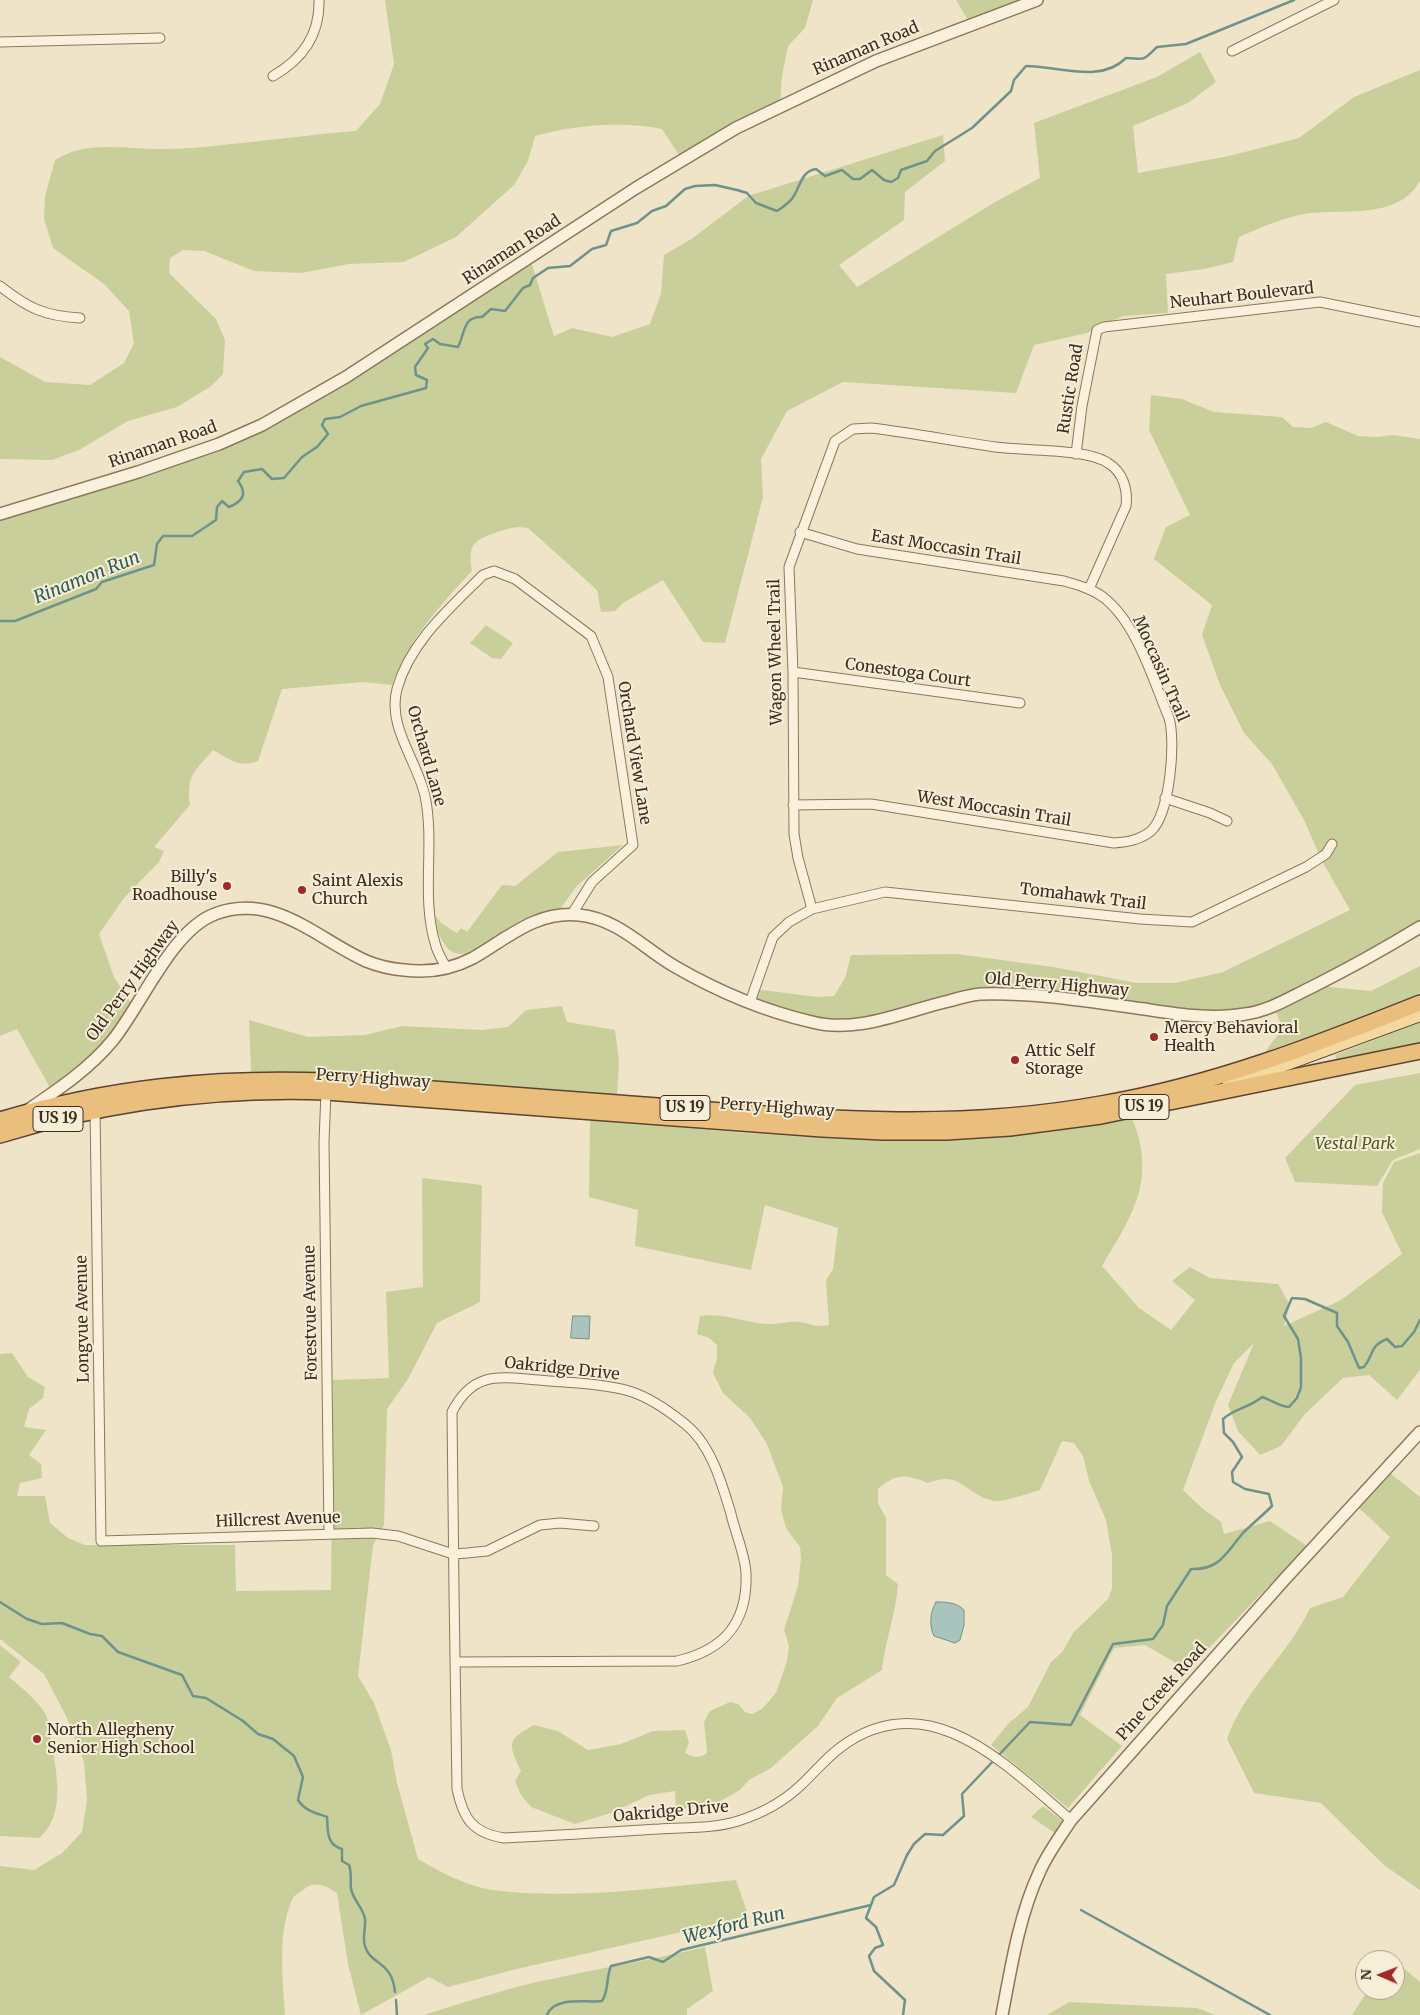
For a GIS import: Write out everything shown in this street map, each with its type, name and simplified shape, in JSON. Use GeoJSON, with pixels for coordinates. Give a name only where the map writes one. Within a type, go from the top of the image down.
{"type":"FeatureCollection","features":[{"type":"Feature","properties":{"kind":"highway","name":"Perry Highway"},"geometry":{"type":"LineString","coordinates":[[0,1135],[152,1086],[201,1081],[306,1080],[853,1120],[978,1119],[1099,1105],[1192,1085],[1278,1058],[1420,1004]]}},
{"type":"Feature","properties":{"kind":"highway"},"geometry":{"type":"LineString","coordinates":[[1187,1098],[1420,1051]]}},
{"type":"Feature","properties":{"kind":"highway","name":"Perry Highway"},"geometry":{"type":"LineString","coordinates":[[0,1120],[24,1113],[95,1104],[283,1091],[326,1092],[883,1132],[946,1132],[1040,1125],[1101,1116],[1187,1098]]}},
{"type":"Feature","properties":{"kind":"main road","name":"Perry Highway"},"geometry":{"type":"LineString","coordinates":[[1187,1098],[1299,1060],[1420,1014]]}},
{"type":"Feature","properties":{"kind":"street"},"geometry":{"type":"LineString","coordinates":[[273,76],[300,56],[310,43],[317,26],[319,0]]}},
{"type":"Feature","properties":{"kind":"street","name":"Rinaman Road"},"geometry":{"type":"LineString","coordinates":[[0,514],[138,472],[219,444],[262,424],[346,377],[636,188],[736,128],[876,61],[1037,0]]}},
{"type":"Feature","properties":{"kind":"street"},"geometry":{"type":"LineString","coordinates":[[1232,51],[1334,0]]}},
{"type":"Feature","properties":{"kind":"street"},"geometry":{"type":"LineString","coordinates":[[0,42],[160,38]]}},
{"type":"Feature","properties":{"kind":"street"},"geometry":{"type":"LineString","coordinates":[[0,286],[18,300],[40,312],[80,318]]}},
{"type":"Feature","properties":{"kind":"street","name":"Neuhart Boulevard"},"geometry":{"type":"LineString","coordinates":[[1097,330],[1113,325],[1320,302],[1420,322]]}},
{"type":"Feature","properties":{"kind":"street","name":"Rustic Road"},"geometry":{"type":"LineString","coordinates":[[1076,454],[1082,406],[1097,330]]}},
{"type":"Feature","properties":{"kind":"street","name":"Wagon Wheel Trail"},"geometry":{"type":"LineString","coordinates":[[812,909],[795,848],[793,805],[793,672],[789,567],[800,532],[835,441],[853,429],[871,428],[995,447],[1076,454],[1107,462],[1121,476],[1127,498],[1126,506],[1089,589]]}},
{"type":"Feature","properties":{"kind":"street","name":"East Moccasin Trail"},"geometry":{"type":"LineString","coordinates":[[800,532],[857,549],[1057,580],[1089,589]]}},
{"type":"Feature","properties":{"kind":"street","name":"Orchard Lane"},"geometry":{"type":"LineString","coordinates":[[446,968],[435,944],[430,916],[425,797],[418,772],[401,735],[396,717],[395,700],[408,663],[424,637],[483,575],[499,572],[515,579],[591,636]]}},
{"type":"Feature","properties":{"kind":"street","name":"Moccasin Trail"},"geometry":{"type":"LineString","coordinates":[[1089,589],[1103,597],[1125,620],[1169,718],[1173,730],[1173,745],[1165,798]]}},
{"type":"Feature","properties":{"kind":"street","name":"Orchard View Lane"},"geometry":{"type":"LineString","coordinates":[[572,914],[592,882],[633,845],[608,677],[591,636]]}},
{"type":"Feature","properties":{"kind":"street","name":"Conestoga Court"},"geometry":{"type":"LineString","coordinates":[[793,672],[1020,703]]}},
{"type":"Feature","properties":{"kind":"street"},"geometry":{"type":"LineString","coordinates":[[1165,798],[1210,813],[1227,822]]}},
{"type":"Feature","properties":{"kind":"street","name":"West Moccasin Trail"},"geometry":{"type":"LineString","coordinates":[[793,805],[870,804],[1114,843],[1143,837],[1153,830],[1165,798]]}},
{"type":"Feature","properties":{"kind":"street","name":"Tomahawk Trail"},"geometry":{"type":"LineString","coordinates":[[812,909],[885,892],[1140,919],[1192,922],[1306,867],[1326,854],[1332,844]]}},
{"type":"Feature","properties":{"kind":"street","name":"Old Perry Highway"},"geometry":{"type":"LineString","coordinates":[[24,1113],[70,1081],[92,1062],[124,1025],[180,941],[196,925],[218,913],[243,908],[268,910],[296,921],[368,962],[414,971],[446,968],[470,960],[522,926],[540,918],[572,914],[615,924],[669,963],[710,986],[750,1002],[814,1023],[840,1026],[865,1023],[977,994],[1036,997],[1175,1014],[1216,1016],[1246,1014],[1270,1008],[1381,952],[1420,927]]}},
{"type":"Feature","properties":{"kind":"street"},"geometry":{"type":"LineString","coordinates":[[750,1002],[773,937],[789,922],[812,909]]}},
{"type":"Feature","properties":{"kind":"street","name":"Forestvue Avenue"},"geometry":{"type":"LineString","coordinates":[[326,1092],[324,1142],[329,1534]]}},
{"type":"Feature","properties":{"kind":"street","name":"Longvue Avenue"},"geometry":{"type":"LineString","coordinates":[[95,1104],[101,1541]]}},
{"type":"Feature","properties":{"kind":"street"},"geometry":{"type":"LineString","coordinates":[[21,1129],[24,1113]]}},
{"type":"Feature","properties":{"kind":"street","name":"Oakridge Drive"},"geometry":{"type":"LineString","coordinates":[[455,1662],[677,1661],[697,1656],[716,1646],[730,1634],[739,1618],[745,1594],[746,1571],[725,1494],[712,1458],[687,1425],[659,1406],[629,1391],[563,1382],[495,1376],[472,1386],[460,1398],[452,1412],[453,1554],[457,1789],[461,1808],[468,1820],[478,1830],[492,1836],[504,1838],[586,1834],[737,1822],[778,1802],[799,1787],[841,1747],[856,1738],[874,1730],[906,1724],[944,1728],[970,1740],[1014,1772],[1071,1820]]}},
{"type":"Feature","properties":{"kind":"street","name":"Pine Creek Road"},"geometry":{"type":"LineString","coordinates":[[1002,2015],[1022,1923],[1032,1889],[1044,1862],[1071,1820],[1283,1581],[1420,1432]]}},
{"type":"Feature","properties":{"kind":"street"},"geometry":{"type":"LineString","coordinates":[[453,1554],[487,1551],[545,1524],[594,1526]]}},
{"type":"Feature","properties":{"kind":"street","name":"Hillcrest Avenue"},"geometry":{"type":"LineString","coordinates":[[101,1541],[372,1533],[398,1536],[453,1554]]}},
{"type":"Feature","properties":{"kind":"green space"},"geometry":{"type":"Polygon","coordinates":[[[385,0],[813,0],[805,28],[788,46],[782,76],[780,106],[682,160],[662,129],[630,125],[598,125],[566,129],[535,136],[528,161],[514,185],[456,237],[404,262],[349,264],[301,273],[254,271],[204,251],[183,250],[170,258],[169,273],[216,319],[225,340],[223,374],[210,387],[177,407],[128,421],[79,450],[52,460],[0,459],[0,357],[45,382],[90,385],[124,363],[134,343],[129,311],[104,284],[53,248],[44,219],[45,196],[55,160],[79,150],[92,148],[186,148],[356,131],[380,104],[394,64],[385,0]]]}},
{"type":"Feature","properties":{"kind":"green space"},"geometry":{"type":"Polygon","coordinates":[[[956,0],[1037,0],[971,25],[956,0]]]}},
{"type":"Feature","properties":{"kind":"green space"},"geometry":{"type":"Polygon","coordinates":[[[1200,52],[1216,82],[1188,103],[1133,126],[1138,173],[1229,156],[1299,138],[1354,97],[1420,70],[1420,181],[1410,194],[1398,202],[1368,210],[1319,212],[1288,218],[1239,237],[1233,262],[1204,269],[1166,274],[1168,313],[1123,316],[1087,333],[1034,345],[1016,393],[843,382],[787,411],[761,459],[763,497],[725,643],[703,642],[663,580],[623,603],[615,611],[601,612],[597,590],[528,528],[510,528],[478,541],[472,549],[472,571],[436,611],[416,638],[407,652],[392,685],[363,682],[282,689],[258,761],[245,764],[235,762],[213,750],[193,774],[189,787],[190,805],[154,847],[164,851],[159,862],[124,898],[99,934],[114,977],[135,1009],[124,1025],[53,1093],[17,1029],[0,1036],[0,514],[262,425],[530,258],[554,336],[572,328],[612,337],[650,324],[661,294],[664,255],[693,238],[748,196],[943,135],[945,161],[905,192],[904,220],[839,265],[857,287],[995,202],[1040,178],[1034,123],[1157,77],[1200,52]]]}},
{"type":"Feature","properties":{"kind":"green space"},"geometry":{"type":"Polygon","coordinates":[[[1151,395],[1182,399],[1214,412],[1282,417],[1293,427],[1311,428],[1326,422],[1358,436],[1376,437],[1393,435],[1420,439],[1420,927],[1327,980],[1329,987],[1371,991],[1420,966],[1420,993],[1371,1015],[1265,1052],[1282,1029],[1277,1014],[1269,1008],[1246,1014],[977,994],[840,1026],[750,1002],[755,989],[817,997],[834,996],[845,978],[851,955],[957,954],[1053,967],[1137,983],[1175,983],[1223,972],[1350,910],[1322,861],[1304,820],[1272,764],[1244,733],[1220,685],[1202,635],[1212,605],[1154,559],[1166,527],[1190,515],[1149,430],[1151,395]]]}},
{"type":"Feature","properties":{"kind":"green space"},"geometry":{"type":"Polygon","coordinates":[[[486,625],[513,643],[501,659],[492,658],[470,643],[486,625]]]}},
{"type":"Feature","properties":{"kind":"green space"},"geometry":{"type":"Polygon","coordinates":[[[623,845],[576,887],[561,908],[549,910],[520,921],[480,948],[470,952],[461,954],[452,952],[441,938],[436,916],[441,923],[457,933],[461,928],[467,932],[502,885],[515,886],[558,852],[623,845]]]}},
{"type":"Feature","properties":{"kind":"green space"},"geometry":{"type":"Polygon","coordinates":[[[562,1006],[567,1022],[615,1030],[619,1060],[617,1097],[251,1073],[249,1020],[308,1037],[365,1035],[402,1026],[482,1030],[508,1027],[526,1010],[562,1006]]]}},
{"type":"Feature","properties":{"kind":"green space"},"geometry":{"type":"Polygon","coordinates":[[[1420,1022],[1420,1044],[1337,1062],[1335,1055],[1420,1022]]]}},
{"type":"Feature","properties":{"kind":"green space","name":"Vestal Park"},"geometry":{"type":"Polygon","coordinates":[[[1420,1073],[1420,1149],[1393,1160],[1377,1186],[1295,1182],[1285,1158],[1355,1085],[1420,1073]]]}},
{"type":"Feature","properties":{"kind":"green space"},"geometry":{"type":"Polygon","coordinates":[[[1132,1118],[1139,1140],[1142,1178],[1132,1213],[1102,1266],[1139,1308],[1171,1330],[1195,1300],[1172,1281],[1190,1267],[1210,1278],[1278,1284],[1290,1305],[1284,1326],[1341,1300],[1402,1254],[1382,1212],[1383,1183],[1394,1162],[1420,1153],[1420,1370],[1397,1400],[1369,1375],[1343,1378],[1305,1414],[1281,1446],[1260,1455],[1238,1431],[1228,1405],[1254,1343],[1234,1363],[1216,1401],[1183,1490],[1202,1508],[1221,1522],[1224,1534],[1270,1521],[1307,1546],[1188,1670],[1145,1645],[1114,1648],[1080,1715],[1122,1746],[1068,1808],[991,1745],[1009,1723],[1028,1707],[1051,1662],[1063,1651],[1073,1633],[1108,1599],[1112,1588],[1112,1555],[1106,1520],[1089,1481],[1083,1456],[1074,1443],[1062,1441],[1040,1490],[999,1501],[985,1498],[949,1479],[928,1483],[907,1477],[890,1480],[878,1489],[878,1503],[886,1518],[886,1575],[898,1584],[882,1670],[837,1698],[818,1726],[771,1768],[749,1780],[740,1790],[717,1803],[676,1810],[675,1791],[649,1795],[611,1813],[575,1824],[531,1807],[521,1795],[515,1781],[521,1771],[512,1749],[512,1744],[518,1735],[534,1725],[558,1731],[588,1750],[621,1744],[653,1731],[685,1730],[689,1742],[685,1753],[699,1757],[707,1753],[704,1722],[710,1711],[730,1702],[738,1704],[745,1712],[752,1714],[762,1709],[776,1693],[787,1661],[789,1646],[784,1630],[798,1586],[801,1558],[800,1547],[786,1528],[781,1510],[783,1487],[767,1444],[750,1418],[723,1393],[713,1373],[717,1358],[717,1345],[709,1338],[697,1334],[700,1316],[710,1315],[762,1323],[796,1322],[817,1326],[829,1325],[826,1280],[833,1269],[838,1228],[765,1205],[751,1270],[635,1246],[638,1210],[589,1197],[590,1120],[812,1137],[901,1140],[1016,1136],[1132,1118]]]}},
{"type":"Feature","properties":{"kind":"green space"},"geometry":{"type":"Polygon","coordinates":[[[422,1178],[482,1185],[480,1302],[437,1323],[408,1379],[387,1409],[384,1525],[373,1545],[358,1676],[374,1703],[391,1750],[397,1783],[418,1859],[463,1882],[492,1890],[522,1893],[614,1892],[736,1880],[749,1917],[521,1968],[448,1987],[429,1977],[361,2015],[348,1964],[337,1893],[324,1886],[315,1884],[307,1887],[294,1897],[287,1913],[282,1957],[285,2015],[0,2015],[0,1866],[34,1870],[62,1853],[82,1832],[87,1800],[84,1762],[66,1716],[44,1674],[0,1639],[0,1354],[12,1353],[28,1377],[45,1387],[43,1398],[29,1409],[24,1427],[46,1430],[29,1455],[41,1464],[42,1478],[20,1483],[17,1496],[45,1496],[50,1523],[68,1538],[85,1545],[235,1545],[236,1591],[331,1590],[333,1380],[389,1378],[386,1292],[423,1287],[422,1178]]]}},
{"type":"Feature","properties":{"kind":"green space"},"geometry":{"type":"Polygon","coordinates":[[[1390,1473],[1420,1497],[1420,1890],[1385,1866],[1321,1803],[1254,1793],[1227,1739],[1244,1704],[1290,1642],[1310,1608],[1343,1597],[1390,1537],[1359,1508],[1390,1473]]]}},
{"type":"Feature","properties":{"kind":"green space"},"geometry":{"type":"Polygon","coordinates":[[[0,1645],[21,1662],[9,1677],[37,1703],[45,1713],[48,1722],[57,1778],[56,1805],[48,1828],[39,1838],[0,1836],[0,1645]]]}},
{"type":"Feature","properties":{"kind":"green space"},"geometry":{"type":"Polygon","coordinates":[[[1043,1806],[1063,1821],[1055,1833],[1031,1817],[1043,1806]]]}},
{"type":"Feature","properties":{"kind":"green space"},"geometry":{"type":"Polygon","coordinates":[[[705,1947],[713,1991],[687,2009],[687,2015],[424,2015],[523,1986],[705,1947]]]}},
{"type":"Feature","properties":{"kind":"green space"},"geometry":{"type":"Polygon","coordinates":[[[1405,1969],[1420,1982],[1420,2015],[1352,2015],[1362,2000],[1405,2000],[1405,1969]]]}},
{"type":"Feature","properties":{"kind":"green space"},"geometry":{"type":"Polygon","coordinates":[[[1069,2002],[1197,2008],[1215,2015],[1047,2015],[1069,2002]]]}},
{"type":"Feature","properties":{"kind":"water"},"geometry":{"type":"Polygon","coordinates":[[[573,1316],[590,1316],[589,1339],[571,1338],[573,1316]]]}},
{"type":"Feature","properties":{"kind":"water"},"geometry":{"type":"Polygon","coordinates":[[[936,1602],[954,1604],[964,1610],[964,1625],[960,1640],[955,1643],[934,1636],[931,1628],[931,1619],[932,1610],[936,1602]]]}},
{"type":"Feature","properties":{"kind":"waterway","name":"Rinamon Run"},"geometry":{"type":"LineString","coordinates":[[0,621],[15,621],[96,589],[102,582],[154,565],[157,544],[163,536],[192,536],[216,520],[217,507],[222,501],[229,507],[241,499],[243,493],[238,481],[244,472],[262,469],[272,479],[284,478],[302,457],[317,447],[328,434],[322,425],[325,419],[340,417],[361,406],[426,388],[427,380],[416,375],[415,367],[428,348],[425,344],[433,339],[440,344],[458,347],[466,326],[471,319],[482,317],[491,309],[505,311],[523,288],[530,285],[533,278],[548,268],[570,266],[592,249],[606,245],[611,231],[637,223],[652,211],[666,206],[685,189],[695,186],[715,185],[737,190],[747,193],[756,203],[777,211],[791,200],[803,177],[811,170],[816,169],[825,176],[842,170],[853,179],[860,179],[872,170],[884,180],[891,182],[898,178],[901,170],[927,161],[935,151],[972,128],[1011,91],[1014,80],[1026,66],[1079,72],[1104,70],[1116,66],[1126,58],[1141,59],[1147,57],[1157,47],[1186,44],[1294,0]]}},
{"type":"Feature","properties":{"kind":"waterway"},"geometry":{"type":"LineString","coordinates":[[903,2015],[905,2000],[874,1971],[869,1956],[875,1948],[883,1945],[876,1927],[866,1918],[874,1897],[894,1885],[907,1855],[914,1844],[925,1834],[943,1835],[964,1816],[962,1794],[1030,1722],[1071,1725],[1113,1644],[1153,1639],[1163,1625],[1167,1606],[1191,1569],[1209,1567],[1222,1559],[1243,1533],[1272,1506],[1269,1494],[1245,1489],[1233,1482],[1232,1472],[1242,1457],[1233,1442],[1224,1433],[1223,1419],[1232,1412],[1252,1404],[1262,1397],[1289,1407],[1297,1398],[1301,1387],[1301,1358],[1298,1339],[1284,1316],[1292,1298],[1305,1299],[1337,1313],[1337,1326],[1348,1342],[1359,1368],[1364,1367],[1374,1348],[1381,1342],[1387,1339],[1395,1347],[1402,1346],[1414,1332],[1420,1320]]}},
{"type":"Feature","properties":{"kind":"waterway"},"geometry":{"type":"LineString","coordinates":[[0,1602],[27,1619],[42,1624],[62,1623],[90,1634],[102,1636],[118,1652],[182,1675],[193,1696],[206,1698],[243,1721],[258,1734],[273,1739],[294,1756],[303,1777],[298,1800],[307,1809],[327,1817],[330,1841],[342,1849],[342,1861],[349,1865],[350,1868],[353,1896],[364,1915],[365,1946],[371,1957],[386,1968],[390,1974],[395,1992]]}},
{"type":"Feature","properties":{"kind":"waterway","name":"Wexford Run"},"geometry":{"type":"LineString","coordinates":[[547,2015],[556,2005],[563,2003],[602,2001],[606,1993],[611,1966],[649,1957],[663,1962],[681,1950],[871,1905]]}},
{"type":"Feature","properties":{"kind":"waterway"},"geometry":{"type":"LineString","coordinates":[[1081,1910],[1270,2015]]}},
{"type":"Feature","properties":{"kind":"waterway"},"geometry":{"type":"LineString","coordinates":[[396,2000],[397,2015]]}},
{"type":"Feature","properties":{"kind":"place","name":"Billy's Roadhouse"},"geometry":{"type":"Point","coordinates":[227,886]}},
{"type":"Feature","properties":{"kind":"place","name":"Saint Alexis Church"},"geometry":{"type":"Point","coordinates":[302,890]}},
{"type":"Feature","properties":{"kind":"place","name":"Mercy Behavioral Health"},"geometry":{"type":"Point","coordinates":[1154,1037]}},
{"type":"Feature","properties":{"kind":"place","name":"Attic Self Storage"},"geometry":{"type":"Point","coordinates":[1015,1060]}},
{"type":"Feature","properties":{"kind":"place","name":"North Allegheny Senior High School"},"geometry":{"type":"Point","coordinates":[37,1739]}}]}
